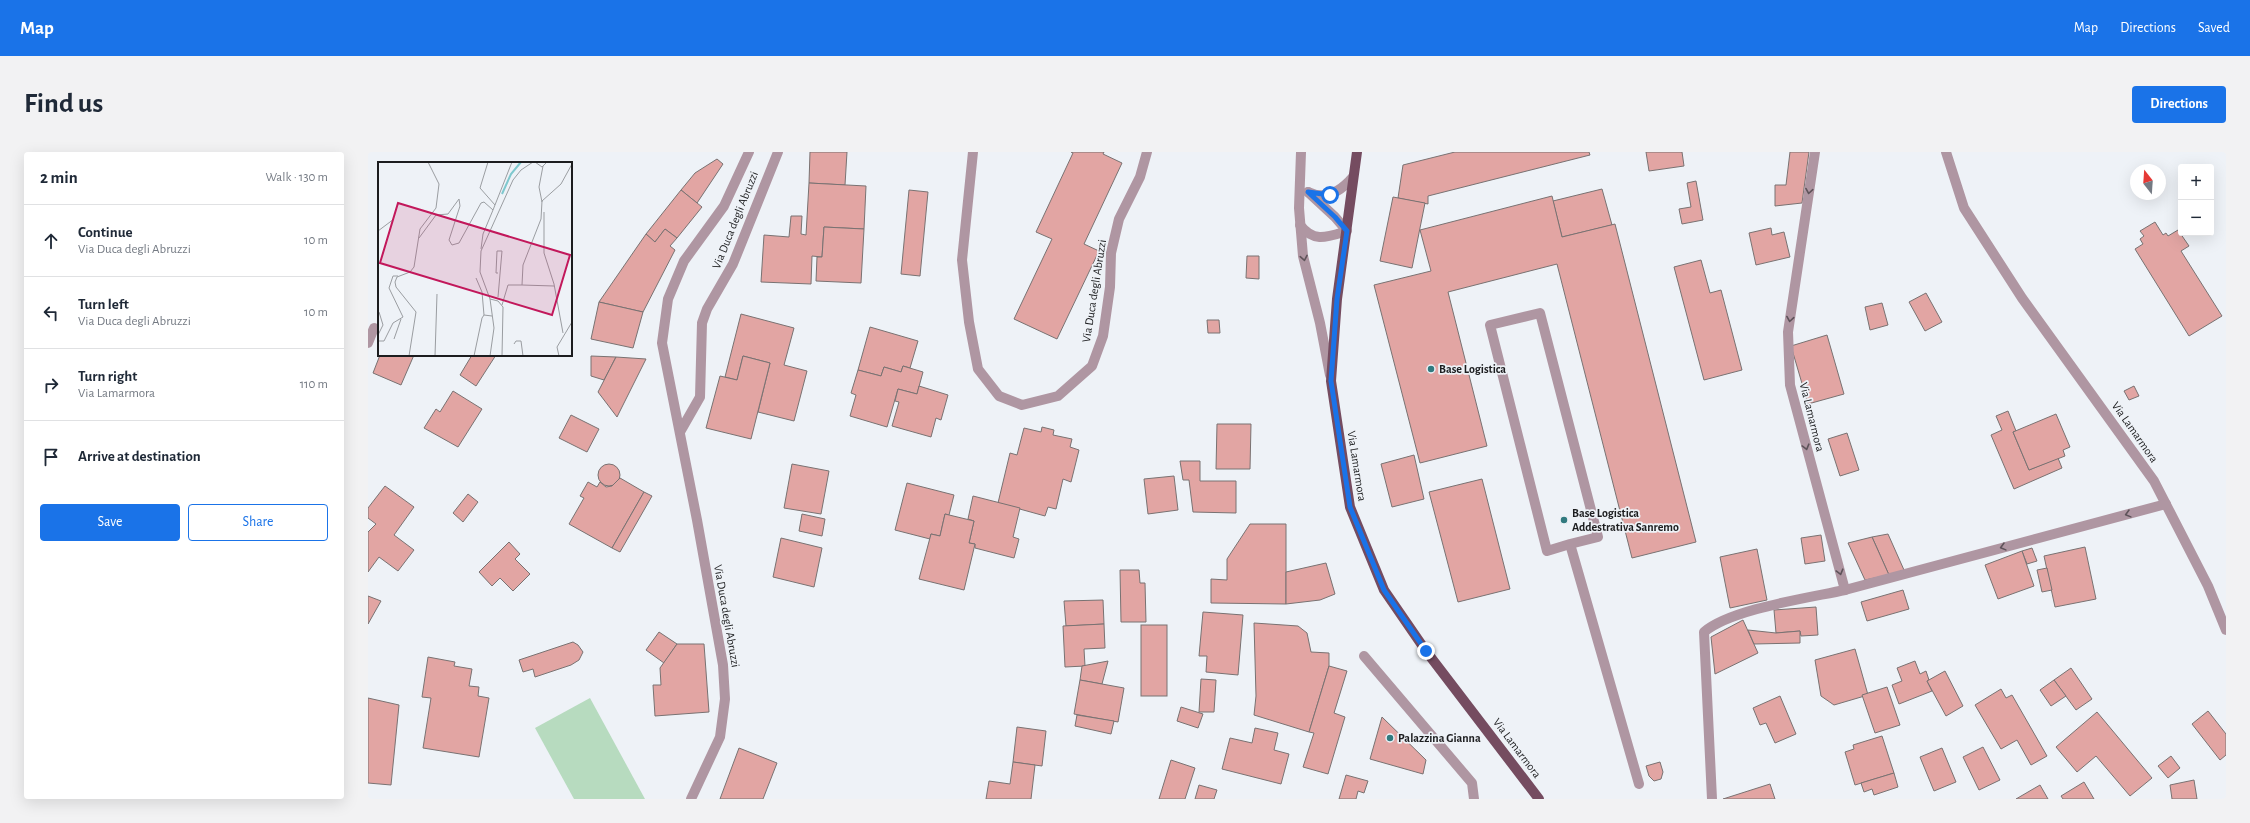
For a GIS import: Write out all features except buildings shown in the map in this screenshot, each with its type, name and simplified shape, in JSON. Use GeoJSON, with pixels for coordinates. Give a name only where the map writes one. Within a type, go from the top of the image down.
{"type":"FeatureCollection","features":[{"type":"Feature","properties":{"kind":"main road","name":"Via Lamarmora"},"geometry":{"type":"LineString","coordinates":[[1357,152],[1337,299],[1331,381],[1350,507],[1384,590],[1426,651],[1539,799]]}},
{"type":"Feature","properties":{"kind":"street","name":"Via Duca degli Abruzzi"},"geometry":{"type":"LineString","coordinates":[[691,799],[720,737],[725,699],[723,665],[662,343],[668,298],[684,261],[724,206],[749,152]]}},
{"type":"Feature","properties":{"kind":"street","name":"Via Duca degli Abruzzi"},"geometry":{"type":"LineString","coordinates":[[680,432],[700,397],[702,323],[707,309],[733,264],[778,152]]}},
{"type":"Feature","properties":{"kind":"street","name":"Via Duca degli Abruzzi"},"geometry":{"type":"LineString","coordinates":[[973,152],[962,260],[969,322],[978,369],[999,396],[1022,405],[1058,396],[1092,366],[1103,336],[1110,288],[1111,253],[1119,219],[1140,177],[1147,152]]}},
{"type":"Feature","properties":{"kind":"street"},"geometry":{"type":"LineString","coordinates":[[1301,152],[1300,225],[1303,256],[1320,323],[1331,381]]}},
{"type":"Feature","properties":{"kind":"street","name":"Via Lamarmora"},"geometry":{"type":"LineString","coordinates":[[1815,152],[1788,332],[1790,385],[1845,590]]}},
{"type":"Feature","properties":{"kind":"street","name":"Via Lamarmora"},"geometry":{"type":"LineString","coordinates":[[1946,152],[1964,208],[2022,298],[2154,481],[2208,586],[2226,630]]}},
{"type":"Feature","properties":{"kind":"street"},"geometry":{"type":"LineString","coordinates":[[1308,192],[1330,195],[1344,189],[1353,177]]}},
{"type":"Feature","properties":{"kind":"street"},"geometry":{"type":"LineString","coordinates":[[1300,178],[1308,192],[1335,217],[1347,231],[1328,237],[1314,237],[1306,232],[1300,225]]}},
{"type":"Feature","properties":{"kind":"street"},"geometry":{"type":"LineString","coordinates":[[1540,313],[1598,537],[1570,544],[1547,551],[1490,325],[1540,313]]}},
{"type":"Feature","properties":{"kind":"street"},"geometry":{"type":"LineString","coordinates":[[368,343],[374,328]]}},
{"type":"Feature","properties":{"kind":"street"},"geometry":{"type":"LineString","coordinates":[[1712,799],[1703,645],[1704,632],[1714,624],[1736,615],[1845,590],[2166,504]]}},
{"type":"Feature","properties":{"kind":"street"},"geometry":{"type":"LineString","coordinates":[[1570,544],[1639,784]]}},
{"type":"Feature","properties":{"kind":"street"},"geometry":{"type":"LineString","coordinates":[[1364,656],[1472,783],[1474,799]]}},
{"type":"Feature","properties":{"kind":"green space"},"geometry":{"type":"Polygon","coordinates":[[[590,698],[645,799],[574,799],[535,728],[590,698]]]}},
{"type":"Feature","properties":{"kind":"place","name":"Base Logistica"},"geometry":{"type":"Point","coordinates":[1431,369]}},
{"type":"Feature","properties":{"kind":"place","name":"Base Logistica Addestrativa Sanremo"},"geometry":{"type":"Point","coordinates":[1564,520]}},
{"type":"Feature","properties":{"kind":"place","name":"Palazzina Gianna"},"geometry":{"type":"Point","coordinates":[1390,738]}},
{"type":"Feature","properties":{"kind":"route"},"geometry":{"type":"LineString","coordinates":[[1330,195],[1319,195],[1308,192],[1317,202],[1335,217],[1347,231],[1337,299],[1331,381],[1350,507],[1384,590],[1426,651]]}}]}
